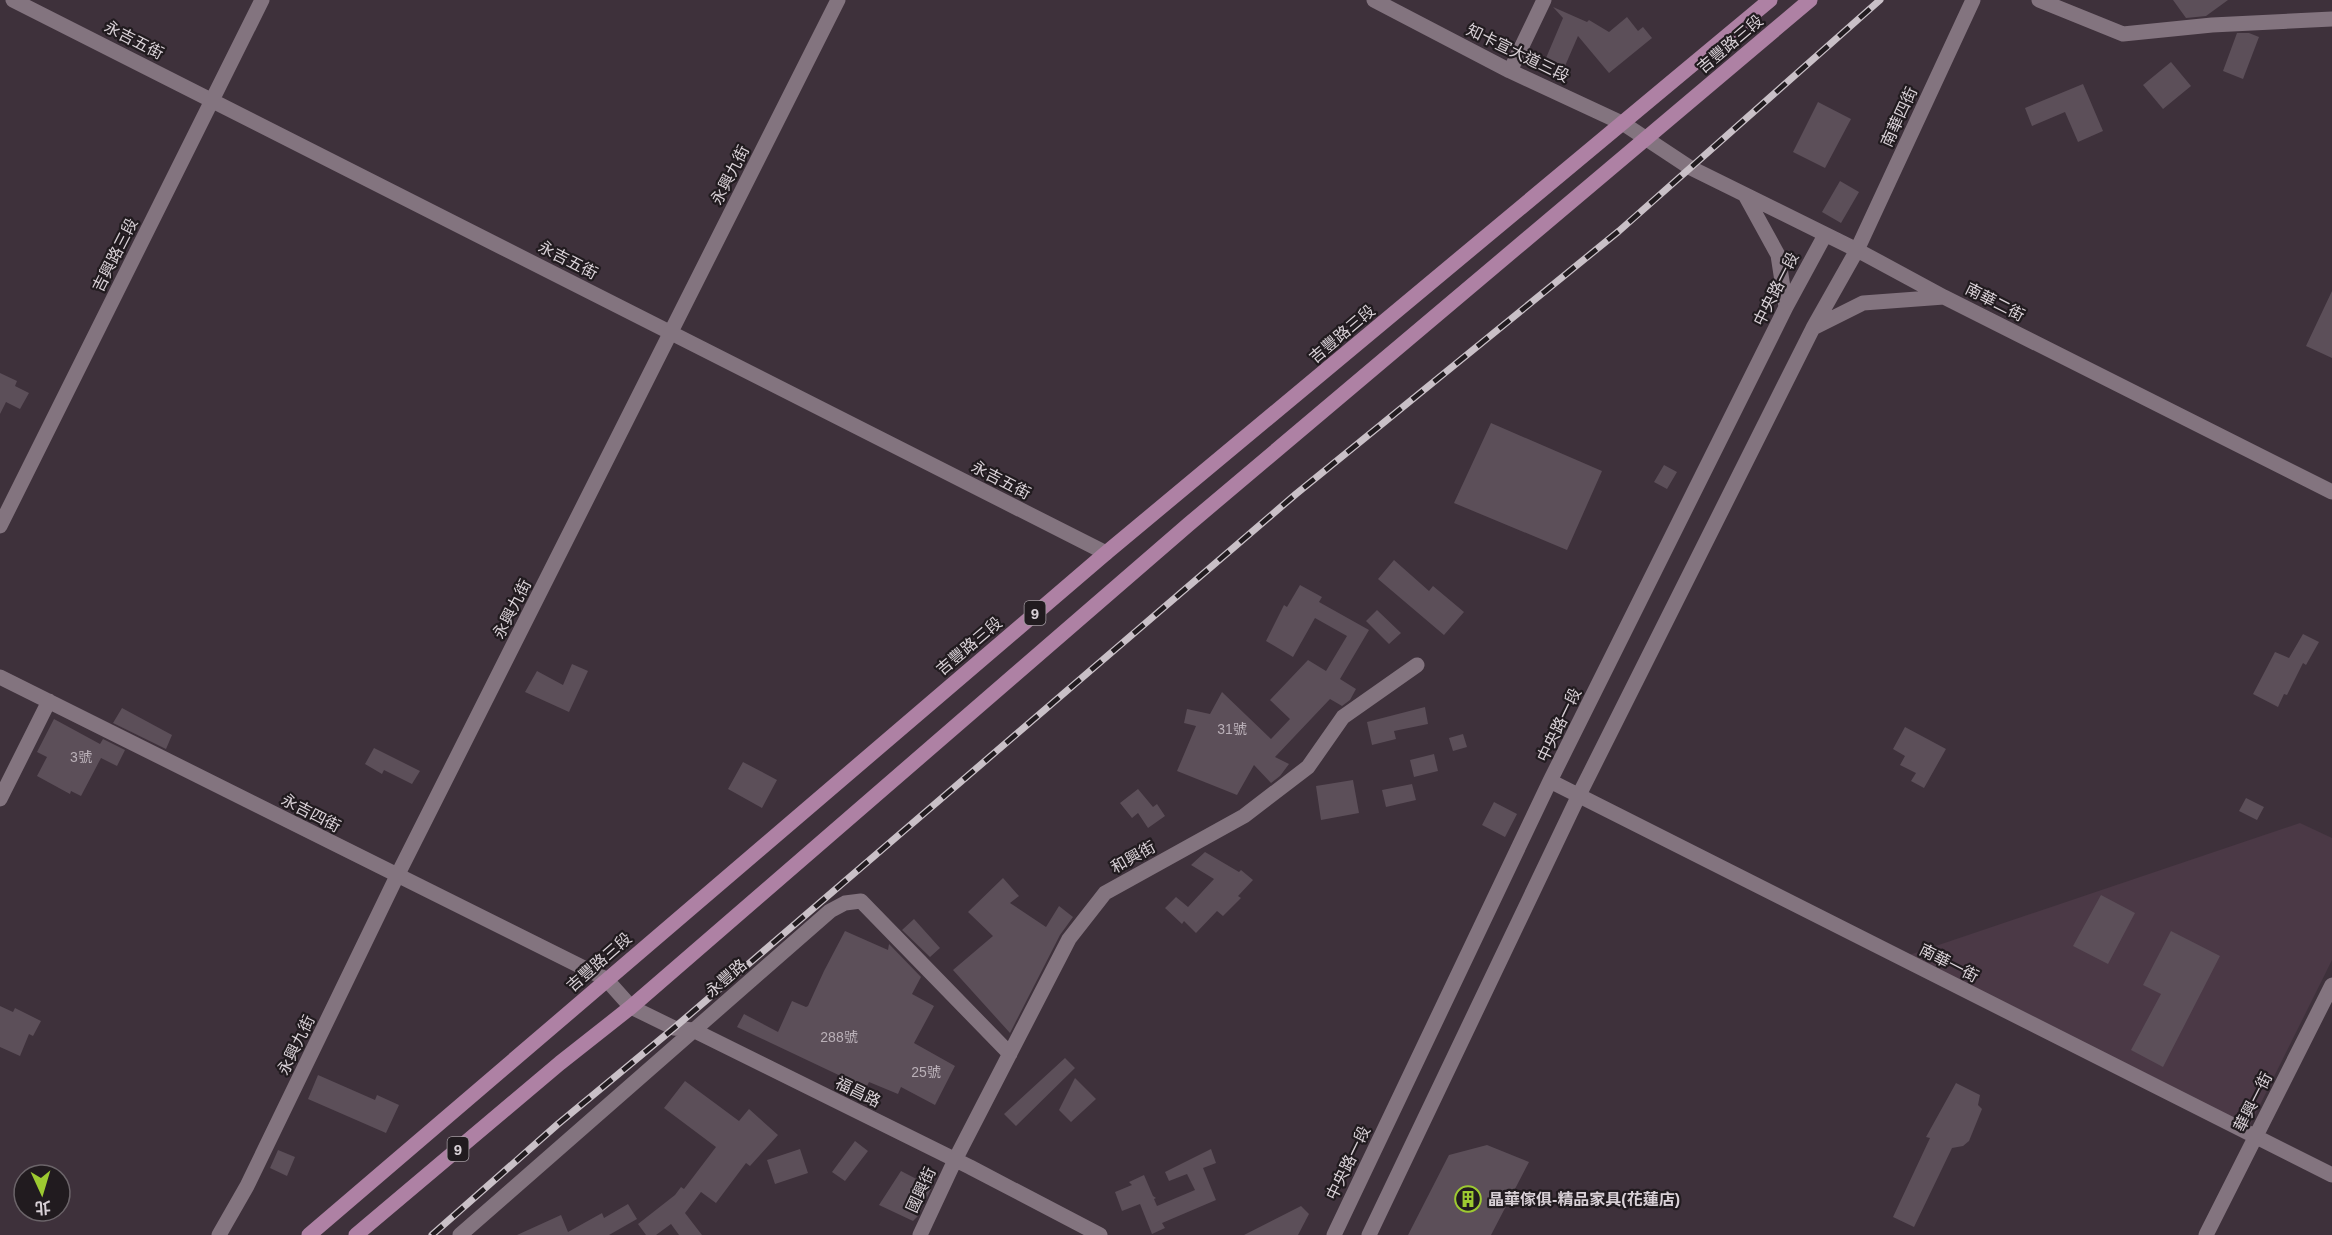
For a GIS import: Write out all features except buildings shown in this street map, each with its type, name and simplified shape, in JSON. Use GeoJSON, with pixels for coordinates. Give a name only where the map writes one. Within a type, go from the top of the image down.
{"type":"FeatureCollection","features":[{"type":"Feature","properties":{"kind":"main road","name":"吉豐路三段"},"geometry":{"type":"LineString","coordinates":[[309,1235],[1106,553],[1624,124],[1770,0]]}},
{"type":"Feature","properties":{"kind":"main road","name":"吉豐路三段"},"geometry":{"type":"LineString","coordinates":[[356,1235],[560,1063],[631,1007],[1189,524],[1810,0]]}},
{"type":"Feature","properties":{"kind":"street","name":"永吉五街"},"geometry":{"type":"LineString","coordinates":[[13,0],[1106,553]]}},
{"type":"Feature","properties":{"kind":"street","name":"吉興路三段"},"geometry":{"type":"LineString","coordinates":[[0,526],[262,0]]}},
{"type":"Feature","properties":{"kind":"street","name":"永興九街"},"geometry":{"type":"LineString","coordinates":[[219,1235],[247,1186],[397,876],[838,0]]}},
{"type":"Feature","properties":{"kind":"street","name":"知卡宣大道三段"},"geometry":{"type":"LineString","coordinates":[[1374,0],[1510,71],[1624,124],[1646,138]]}},
{"type":"Feature","properties":{"kind":"street"},"geometry":{"type":"LineString","coordinates":[[1510,71],[1544,0]]}},
{"type":"Feature","properties":{"kind":"street","name":"南華四街"},"geometry":{"type":"LineString","coordinates":[[1857,250],[1973,0]]}},
{"type":"Feature","properties":{"kind":"street"},"geometry":{"type":"LineString","coordinates":[[2039,0],[2123,34],[2212,25],[2332,19]]}},
{"type":"Feature","properties":{"kind":"street","name":"南華二街"},"geometry":{"type":"LineString","coordinates":[[1646,138],[1689,167],[2332,492]]}},
{"type":"Feature","properties":{"kind":"street"},"geometry":{"type":"LineString","coordinates":[[1744,195],[1778,255],[1786,307]]}},
{"type":"Feature","properties":{"kind":"street","name":"中央路一段"},"geometry":{"type":"LineString","coordinates":[[1334,1235],[1551,781],[1786,307],[1825,235]]}},
{"type":"Feature","properties":{"kind":"street"},"geometry":{"type":"LineString","coordinates":[[1370,1235],[1580,795],[1813,328],[1857,250]]}},
{"type":"Feature","properties":{"kind":"street"},"geometry":{"type":"LineString","coordinates":[[1813,328],[1863,303],[1944,297]]}},
{"type":"Feature","properties":{"kind":"street","name":"和興街"},"geometry":{"type":"LineString","coordinates":[[955,1160],[1069,939],[1106,893],[1244,816],[1308,767],[1343,717],[1417,665]]}},
{"type":"Feature","properties":{"kind":"street","name":"永吉四街"},"geometry":{"type":"LineString","coordinates":[[0,677],[606,979]]}},
{"type":"Feature","properties":{"kind":"street"},"geometry":{"type":"LineString","coordinates":[[0,799],[49,701]]}},
{"type":"Feature","properties":{"kind":"street","name":"南華一街"},"geometry":{"type":"LineString","coordinates":[[1551,781],[2332,1175]]}},
{"type":"Feature","properties":{"kind":"street","name":"永豐路"},"geometry":{"type":"LineString","coordinates":[[460,1235],[830,911],[845,903],[861,901],[1010,1054]]}},
{"type":"Feature","properties":{"kind":"street","name":"福昌路"},"geometry":{"type":"LineString","coordinates":[[606,979],[631,1007],[674,1028],[693,1030],[1100,1235]]}},
{"type":"Feature","properties":{"kind":"street","name":"華興一街"},"geometry":{"type":"LineString","coordinates":[[2206,1235],[2332,985]]}},
{"type":"Feature","properties":{"kind":"street","name":"國興街"},"geometry":{"type":"LineString","coordinates":[[920,1235],[955,1160]]}},
{"type":"Feature","properties":{"kind":"shaded area"},"geometry":{"type":"Polygon","coordinates":[[[2300,823],[2332,838],[2332,960],[2249,1127],[1909,955],[2300,823]]]}},
{"type":"Feature","properties":{"kind":"railway"},"geometry":{"type":"LineString","coordinates":[[432,1235],[558,1124],[674,1028],[1296,494],[1619,231],[1880,0]]}},
{"type":"Feature","properties":{"kind":"place","name":"晶華傢俱-精品家具(花蓮店)"},"geometry":{"type":"Point","coordinates":[1468,1199]}}]}
